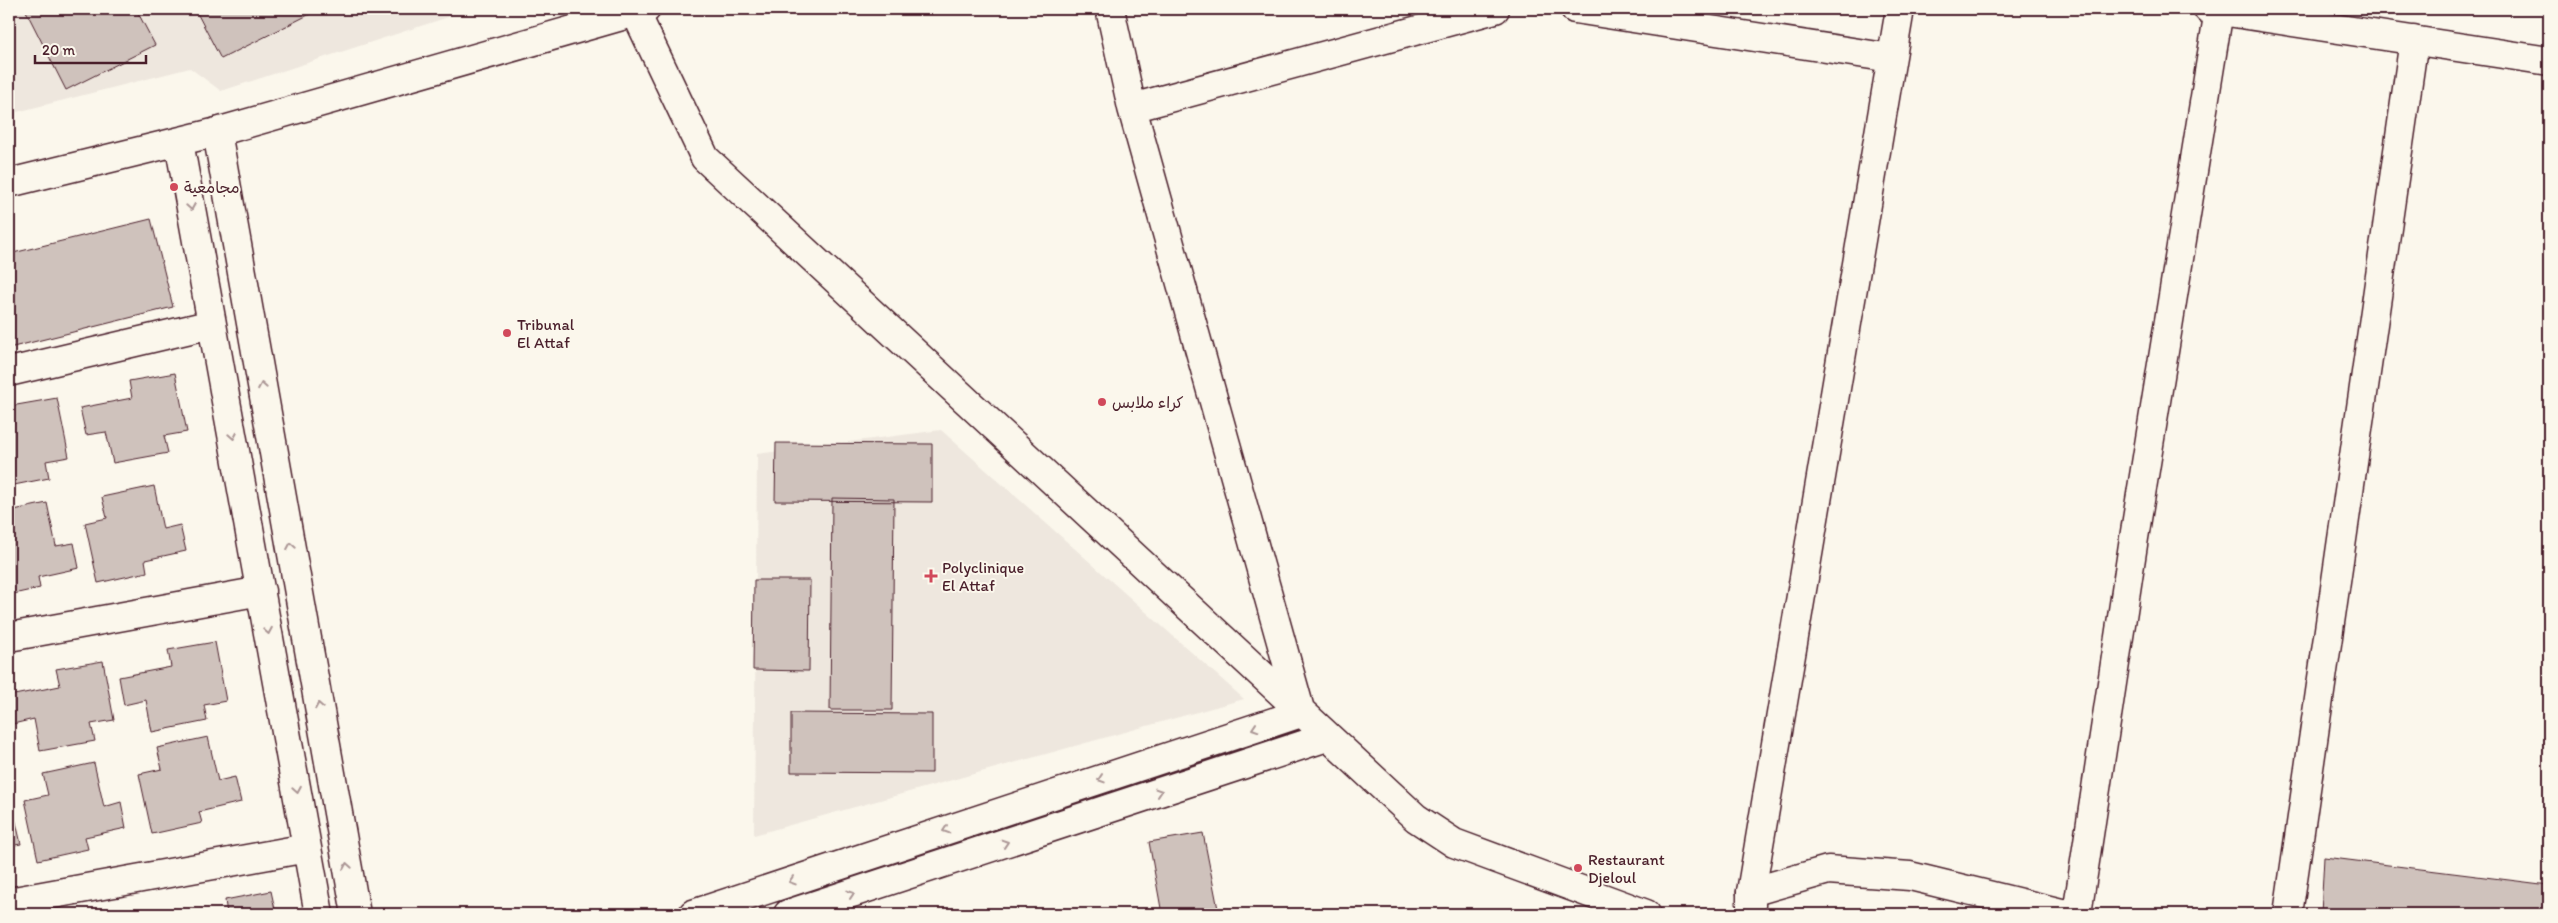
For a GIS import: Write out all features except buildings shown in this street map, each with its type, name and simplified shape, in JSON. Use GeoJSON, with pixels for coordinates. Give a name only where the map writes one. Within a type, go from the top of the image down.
{"type":"FeatureCollection","features":[{"type":"Feature","properties":{"kind":"street"},"geometry":{"type":"LineString","coordinates":[[1110,9],[1132,108],[1301,712]]}},
{"type":"Feature","properties":{"kind":"street"},"geometry":{"type":"LineString","coordinates":[[1132,108],[1495,9]]}},
{"type":"Feature","properties":{"kind":"street"},"geometry":{"type":"LineString","coordinates":[[1574,9],[1891,58]]}},
{"type":"Feature","properties":{"kind":"street"},"geometry":{"type":"LineString","coordinates":[[1751,903],[1900,9]]}},
{"type":"Feature","properties":{"kind":"street"},"geometry":{"type":"LineString","coordinates":[[9,183],[217,132],[638,10],[690,130],[705,158],[1416,818],[1454,843],[1646,914]]}},
{"type":"Feature","properties":{"kind":"street"},"geometry":{"type":"LineString","coordinates":[[2077,914],[2214,10],[2549,61]]}},
{"type":"Feature","properties":{"kind":"street"},"geometry":{"type":"LineString","coordinates":[[2288,914],[2414,40]]}},
{"type":"Feature","properties":{"kind":"street"},"geometry":{"type":"LineString","coordinates":[[217,132],[356,914]]}},
{"type":"Feature","properties":{"kind":"street"},"geometry":{"type":"LineString","coordinates":[[179,142],[319,914]]}},
{"type":"Feature","properties":{"kind":"street"},"geometry":{"type":"LineString","coordinates":[[9,372],[212,324]]}},
{"type":"Feature","properties":{"kind":"street"},"geometry":{"type":"LineString","coordinates":[[9,637],[261,591]]}},
{"type":"Feature","properties":{"kind":"street"},"geometry":{"type":"LineString","coordinates":[[693,914],[1301,712]]}},
{"type":"Feature","properties":{"kind":"street"},"geometry":{"type":"LineString","coordinates":[[788,914],[1328,736]]}},
{"type":"Feature","properties":{"kind":"street"},"geometry":{"type":"LineString","coordinates":[[9,902],[307,848]]}},
{"type":"Feature","properties":{"kind":"street"},"geometry":{"type":"LineString","coordinates":[[1751,903],[1828,870],[1910,876],[2066,914]]}},
{"type":"Feature","properties":{"kind":"shaded area"},"geometry":{"type":"Polygon","coordinates":[[[9,9],[473,9],[221,91],[190,68],[9,114],[9,9]]]}},
{"type":"Feature","properties":{"kind":"shaded area","name":"Polyclinique El Attaf"},"geometry":{"type":"Polygon","coordinates":[[[941,430],[1244,699],[754,835],[757,454],[941,430]]]}},
{"type":"Feature","properties":{"kind":"place","name":"مجامعية"},"geometry":{"type":"Point","coordinates":[174,187]}},
{"type":"Feature","properties":{"kind":"place","name":"Tribunal El Attaf"},"geometry":{"type":"Point","coordinates":[507,333]}},
{"type":"Feature","properties":{"kind":"place","name":"كراء ملابس"},"geometry":{"type":"Point","coordinates":[1102,402]}},
{"type":"Feature","properties":{"kind":"place","name":"Polyclinique El Attaf"},"geometry":{"type":"Point","coordinates":[931,576]}},
{"type":"Feature","properties":{"kind":"place","name":"Restaurant Djeloul"},"geometry":{"type":"Point","coordinates":[1578,868]}}]}
